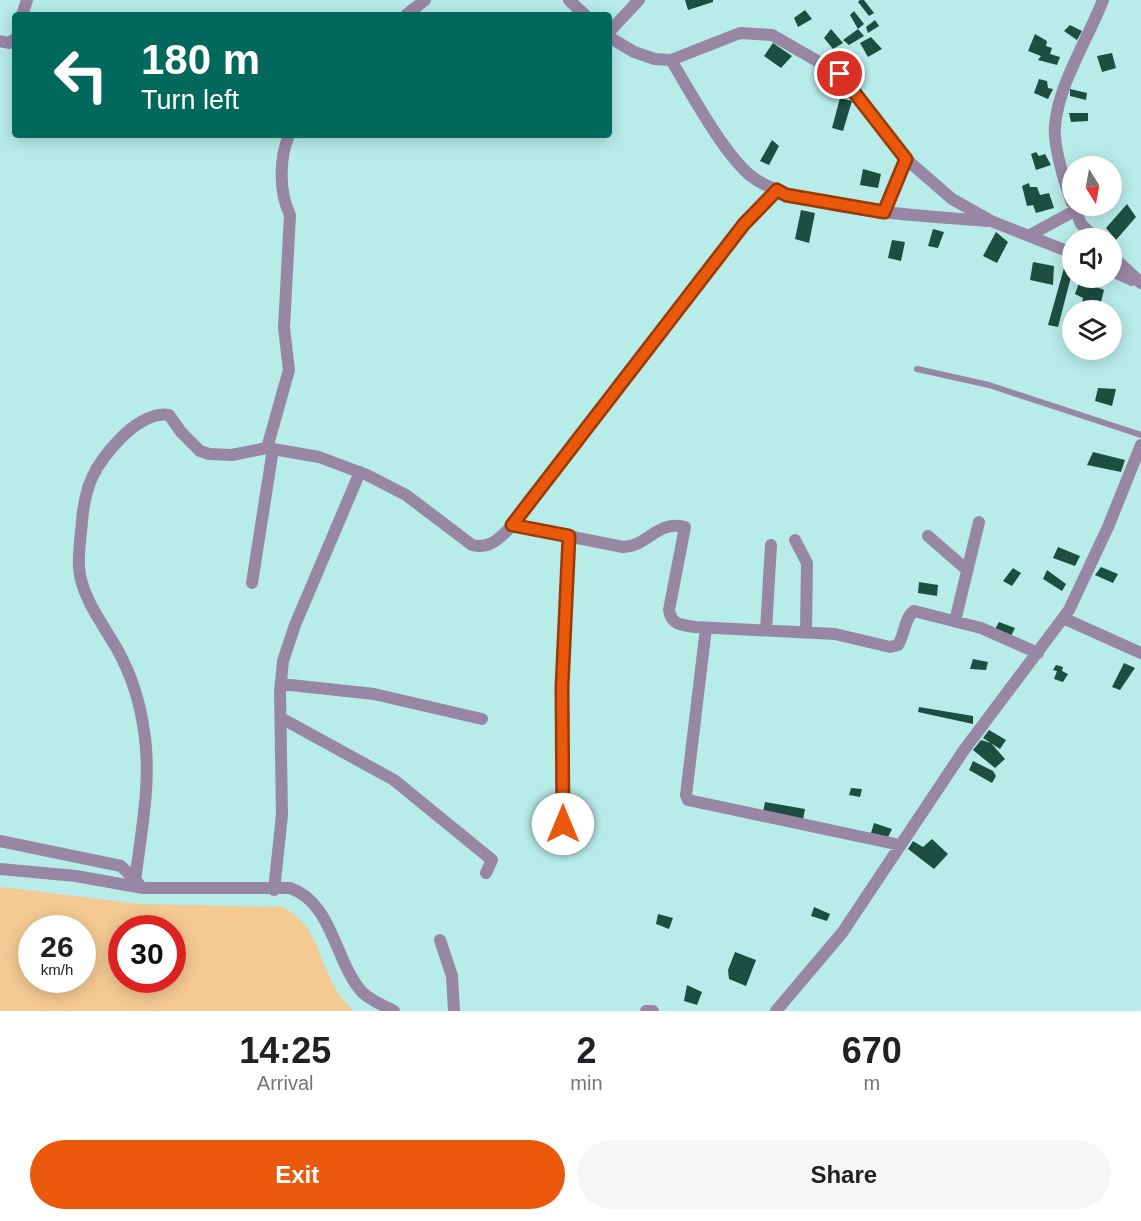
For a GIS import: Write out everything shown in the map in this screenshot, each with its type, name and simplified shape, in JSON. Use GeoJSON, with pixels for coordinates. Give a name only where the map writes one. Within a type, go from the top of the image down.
{"type":"FeatureCollection","features":[{"type":"Feature","properties":{"kind":"street"},"geometry":{"type":"LineString","coordinates":[[410,12],[425,0]]}},
{"type":"Feature","properties":{"kind":"street"},"geometry":{"type":"LineString","coordinates":[[569,0],[582,12]]}},
{"type":"Feature","properties":{"kind":"street"},"geometry":{"type":"LineString","coordinates":[[612,29],[639,0]]}},
{"type":"Feature","properties":{"kind":"street"},"geometry":{"type":"LineString","coordinates":[[1062,166],[1054,128],[1059,103],[1102,0]]}},
{"type":"Feature","properties":{"kind":"street"},"geometry":{"type":"LineString","coordinates":[[612,39],[634,52],[655,59],[671,60],[740,33],[772,34],[840,74],[906,159],[952,199],[991,221],[1062,249]]}},
{"type":"Feature","properties":{"kind":"street"},"geometry":{"type":"LineString","coordinates":[[671,60],[719,137],[751,176],[786,195],[884,212],[991,221]]}},
{"type":"Feature","properties":{"kind":"street"},"geometry":{"type":"LineString","coordinates":[[252,583],[270,449],[289,370],[284,328],[290,215],[282,200],[282,173],[288,138]]}},
{"type":"Feature","properties":{"kind":"street"},"geometry":{"type":"LineString","coordinates":[[884,212],[906,159]]}},
{"type":"Feature","properties":{"kind":"street"},"geometry":{"type":"LineString","coordinates":[[139,885],[147,779],[144,732],[133,682],[118,651],[93,610],[79,568],[84,501],[88,481],[120,439],[151,416],[161,413],[169,415],[181,432],[200,451],[209,454],[232,454],[270,449],[319,457],[360,472],[406,495],[471,545],[483,548],[494,544],[512,525],[744,224],[777,190]]}},
{"type":"Feature","properties":{"kind":"street"},"geometry":{"type":"LineString","coordinates":[[1030,235],[1062,214]]}},
{"type":"Feature","properties":{"kind":"street"},"geometry":{"type":"LineString","coordinates":[[1122,265],[1141,283]]}},
{"type":"Feature","properties":{"kind":"street"},"geometry":{"type":"LineString","coordinates":[[1122,275],[1141,283]]}},
{"type":"Feature","properties":{"kind":"street"},"geometry":{"type":"LineString","coordinates":[[776,1011],[842,933],[964,750],[1063,618],[1108,527],[1141,445]]}},
{"type":"Feature","properties":{"kind":"street"},"geometry":{"type":"LineString","coordinates":[[274,890],[282,815],[281,684],[284,661],[295,625],[360,472]]}},
{"type":"Feature","properties":{"kind":"street"},"geometry":{"type":"LineString","coordinates":[[955,621],[979,522]]}},
{"type":"Feature","properties":{"kind":"street"},"geometry":{"type":"LineString","coordinates":[[512,525],[631,547],[665,526],[685,527],[669,610],[670,618],[676,623],[706,628],[835,633],[890,647],[898,645],[909,615],[914,611],[981,628],[1038,653]]}},
{"type":"Feature","properties":{"kind":"street"},"geometry":{"type":"LineString","coordinates":[[563,824],[562,687],[569,536]]}},
{"type":"Feature","properties":{"kind":"street"},"geometry":{"type":"LineString","coordinates":[[928,536],[967,570]]}},
{"type":"Feature","properties":{"kind":"street"},"geometry":{"type":"LineString","coordinates":[[795,540],[807,563],[806,632]]}},
{"type":"Feature","properties":{"kind":"street"},"geometry":{"type":"LineString","coordinates":[[766,630],[771,545]]}},
{"type":"Feature","properties":{"kind":"street"},"geometry":{"type":"LineString","coordinates":[[1063,618],[1141,653]]}},
{"type":"Feature","properties":{"kind":"street"},"geometry":{"type":"LineString","coordinates":[[706,628],[686,795],[688,800],[900,845]]}},
{"type":"Feature","properties":{"kind":"street"},"geometry":{"type":"LineString","coordinates":[[281,684],[374,694],[482,719]]}},
{"type":"Feature","properties":{"kind":"street"},"geometry":{"type":"LineString","coordinates":[[281,718],[394,780],[492,860],[486,873]]}},
{"type":"Feature","properties":{"kind":"street"},"geometry":{"type":"LineString","coordinates":[[0,840],[121,866],[139,885]]}},
{"type":"Feature","properties":{"kind":"street"},"geometry":{"type":"LineString","coordinates":[[0,869],[139,885],[274,890],[290,888],[304,893],[315,903],[354,980],[364,994],[394,1011]]}},
{"type":"Feature","properties":{"kind":"street"},"geometry":{"type":"LineString","coordinates":[[440,940],[452,976],[454,1011]]}},
{"type":"Feature","properties":{"kind":"street"},"geometry":{"type":"LineString","coordinates":[[646,1011],[653,1011]]}},
{"type":"Feature","properties":{"kind":"lane"},"geometry":{"type":"LineString","coordinates":[[917,369],[989,385],[1141,435]]}},
{"type":"Feature","properties":{"kind":"shaded area"},"geometry":{"type":"Polygon","coordinates":[[[0,887],[141,904],[283,907],[304,924],[316,945],[331,981],[353,1011],[0,1011],[0,887]]]}},
{"type":"Feature","properties":{"kind":"building"},"geometry":{"type":"Polygon","coordinates":[[[685,0],[713,0],[713,2],[688,10],[685,0]]]}},
{"type":"Feature","properties":{"kind":"building"},"geometry":{"type":"Polygon","coordinates":[[[864,0],[874,13],[869,16],[858,2],[864,0]]]}},
{"type":"Feature","properties":{"kind":"building"},"geometry":{"type":"Polygon","coordinates":[[[805,10],[812,19],[798,27],[794,18],[805,10]]]}},
{"type":"Feature","properties":{"kind":"building"},"geometry":{"type":"Polygon","coordinates":[[[854,11],[864,24],[858,29],[850,15],[854,11]]]}},
{"type":"Feature","properties":{"kind":"building"},"geometry":{"type":"Polygon","coordinates":[[[875,20],[879,26],[868,33],[866,27],[875,20]]]}},
{"type":"Feature","properties":{"kind":"building"},"geometry":{"type":"Polygon","coordinates":[[[1070,25],[1082,31],[1077,40],[1064,31],[1070,25]]]}},
{"type":"Feature","properties":{"kind":"building"},"geometry":{"type":"Polygon","coordinates":[[[831,29],[843,43],[833,49],[824,38],[831,29]]]}},
{"type":"Feature","properties":{"kind":"building"},"geometry":{"type":"Polygon","coordinates":[[[858,29],[864,36],[849,45],[843,40],[858,29]]]}},
{"type":"Feature","properties":{"kind":"building"},"geometry":{"type":"Polygon","coordinates":[[[1035,34],[1047,41],[1046,46],[1052,48],[1050,54],[1060,57],[1057,65],[1038,60],[1041,56],[1028,51],[1035,34]]]}},
{"type":"Feature","properties":{"kind":"building"},"geometry":{"type":"Polygon","coordinates":[[[871,37],[882,49],[868,57],[860,43],[871,37]]]}},
{"type":"Feature","properties":{"kind":"building"},"geometry":{"type":"Polygon","coordinates":[[[773,43],[792,56],[781,68],[764,56],[773,43]]]}},
{"type":"Feature","properties":{"kind":"building"},"geometry":{"type":"Polygon","coordinates":[[[1112,53],[1116,68],[1102,72],[1097,56],[1112,53]]]}},
{"type":"Feature","properties":{"kind":"building"},"geometry":{"type":"Polygon","coordinates":[[[1039,79],[1047,81],[1048,88],[1053,89],[1048,99],[1034,93],[1039,79]]]}},
{"type":"Feature","properties":{"kind":"building"},"geometry":{"type":"Polygon","coordinates":[[[1070,89],[1087,93],[1086,100],[1070,96],[1070,89]]]}},
{"type":"Feature","properties":{"kind":"building"},"geometry":{"type":"Polygon","coordinates":[[[840,98],[852,101],[843,131],[832,128],[840,98]]]}},
{"type":"Feature","properties":{"kind":"building"},"geometry":{"type":"Polygon","coordinates":[[[1069,113],[1088,113],[1088,121],[1071,122],[1069,113]]]}},
{"type":"Feature","properties":{"kind":"building"},"geometry":{"type":"Polygon","coordinates":[[[772,140],[779,146],[769,165],[760,161],[772,140]]]}},
{"type":"Feature","properties":{"kind":"building"},"geometry":{"type":"Polygon","coordinates":[[[1036,152],[1039,156],[1045,154],[1051,165],[1036,170],[1031,154],[1036,152]]]}},
{"type":"Feature","properties":{"kind":"building"},"geometry":{"type":"Polygon","coordinates":[[[863,169],[881,174],[878,188],[860,185],[863,169]]]}},
{"type":"Feature","properties":{"kind":"building"},"geometry":{"type":"Polygon","coordinates":[[[1029,183],[1030,187],[1037,187],[1040,195],[1049,193],[1054,208],[1036,213],[1033,205],[1027,206],[1022,186],[1029,183]]]}},
{"type":"Feature","properties":{"kind":"building"},"geometry":{"type":"Polygon","coordinates":[[[1127,204],[1136,217],[1122,233],[1122,228],[1106,228],[1116,216],[1122,216],[1122,210],[1127,204]]]}},
{"type":"Feature","properties":{"kind":"building"},"geometry":{"type":"Polygon","coordinates":[[[801,210],[815,213],[809,243],[795,239],[801,210]]]}},
{"type":"Feature","properties":{"kind":"building"},"geometry":{"type":"Polygon","coordinates":[[[933,229],[944,232],[938,248],[928,246],[933,229]]]}},
{"type":"Feature","properties":{"kind":"building"},"geometry":{"type":"Polygon","coordinates":[[[996,232],[1008,242],[997,263],[983,256],[996,232]]]}},
{"type":"Feature","properties":{"kind":"building"},"geometry":{"type":"Polygon","coordinates":[[[892,240],[905,242],[901,261],[888,258],[892,240]]]}},
{"type":"Feature","properties":{"kind":"building"},"geometry":{"type":"Polygon","coordinates":[[[1033,262],[1054,266],[1053,285],[1030,280],[1033,262]]]}},
{"type":"Feature","properties":{"kind":"building"},"geometry":{"type":"Polygon","coordinates":[[[1062,275],[1062,288],[1068,288],[1065,300],[1062,300],[1058,327],[1048,325],[1062,275]]]}},
{"type":"Feature","properties":{"kind":"building"},"geometry":{"type":"Polygon","coordinates":[[[1077,288],[1104,290],[1102,300],[1083,300],[1075,294],[1077,288]]]}},
{"type":"Feature","properties":{"kind":"building"},"geometry":{"type":"Polygon","coordinates":[[[1098,388],[1116,389],[1112,406],[1095,401],[1098,388]]]}},
{"type":"Feature","properties":{"kind":"building"},"geometry":{"type":"Polygon","coordinates":[[[1093,452],[1125,460],[1121,472],[1087,465],[1093,452]]]}},
{"type":"Feature","properties":{"kind":"building"},"geometry":{"type":"Polygon","coordinates":[[[1058,547],[1080,556],[1075,566],[1053,558],[1058,547]]]}},
{"type":"Feature","properties":{"kind":"building"},"geometry":{"type":"Polygon","coordinates":[[[1101,567],[1118,574],[1113,583],[1095,575],[1101,567]]]}},
{"type":"Feature","properties":{"kind":"building"},"geometry":{"type":"Polygon","coordinates":[[[1013,568],[1021,573],[1012,586],[1003,581],[1013,568]]]}},
{"type":"Feature","properties":{"kind":"building"},"geometry":{"type":"Polygon","coordinates":[[[1047,570],[1066,584],[1062,591],[1043,579],[1047,570]]]}},
{"type":"Feature","properties":{"kind":"building"},"geometry":{"type":"Polygon","coordinates":[[[919,582],[938,585],[937,596],[918,593],[919,582]]]}},
{"type":"Feature","properties":{"kind":"building"},"geometry":{"type":"Polygon","coordinates":[[[999,622],[1015,628],[1011,636],[995,629],[999,622]]]}},
{"type":"Feature","properties":{"kind":"building"},"geometry":{"type":"Polygon","coordinates":[[[973,659],[988,662],[986,670],[970,669],[973,659]]]}},
{"type":"Feature","properties":{"kind":"building"},"geometry":{"type":"Polygon","coordinates":[[[1124,663],[1135,668],[1120,690],[1112,687],[1124,663]]]}},
{"type":"Feature","properties":{"kind":"building"},"geometry":{"type":"Polygon","coordinates":[[[1056,665],[1063,667],[1062,671],[1068,674],[1063,682],[1054,679],[1057,671],[1053,670],[1056,665]]]}},
{"type":"Feature","properties":{"kind":"building"},"geometry":{"type":"Polygon","coordinates":[[[919,707],[973,716],[973,724],[918,712],[919,707]]]}},
{"type":"Feature","properties":{"kind":"building"},"geometry":{"type":"Polygon","coordinates":[[[989,730],[1006,740],[1000,749],[983,738],[989,730]]]}},
{"type":"Feature","properties":{"kind":"building"},"geometry":{"type":"Polygon","coordinates":[[[981,740],[991,743],[1005,759],[995,768],[973,750],[981,740]]]}},
{"type":"Feature","properties":{"kind":"building"},"geometry":{"type":"Polygon","coordinates":[[[973,761],[993,771],[996,776],[992,783],[969,770],[973,761]]]}},
{"type":"Feature","properties":{"kind":"building"},"geometry":{"type":"Polygon","coordinates":[[[851,788],[862,789],[860,797],[849,795],[851,788]]]}},
{"type":"Feature","properties":{"kind":"building"},"geometry":{"type":"Polygon","coordinates":[[[765,802],[805,809],[803,820],[763,812],[765,802]]]}},
{"type":"Feature","properties":{"kind":"building"},"geometry":{"type":"Polygon","coordinates":[[[874,823],[892,829],[888,837],[871,833],[874,823]]]}},
{"type":"Feature","properties":{"kind":"building"},"geometry":{"type":"Polygon","coordinates":[[[932,839],[948,854],[934,869],[908,849],[913,841],[923,847],[932,839]]]}},
{"type":"Feature","properties":{"kind":"building"},"geometry":{"type":"Polygon","coordinates":[[[814,907],[830,914],[827,921],[811,916],[814,907]]]}},
{"type":"Feature","properties":{"kind":"building"},"geometry":{"type":"Polygon","coordinates":[[[658,914],[673,918],[669,929],[656,924],[658,914]]]}},
{"type":"Feature","properties":{"kind":"building"},"geometry":{"type":"Polygon","coordinates":[[[735,952],[756,960],[746,986],[729,979],[728,970],[735,952]]]}},
{"type":"Feature","properties":{"kind":"building"},"geometry":{"type":"Polygon","coordinates":[[[687,985],[702,992],[697,1005],[684,1001],[687,985]]]}},
{"type":"Feature","properties":{"kind":"route"},"geometry":{"type":"LineString","coordinates":[[563,824],[562,687],[569,536],[512,525],[744,224],[777,190],[786,195],[884,212],[906,159],[861,98],[840,74]]}}]}
